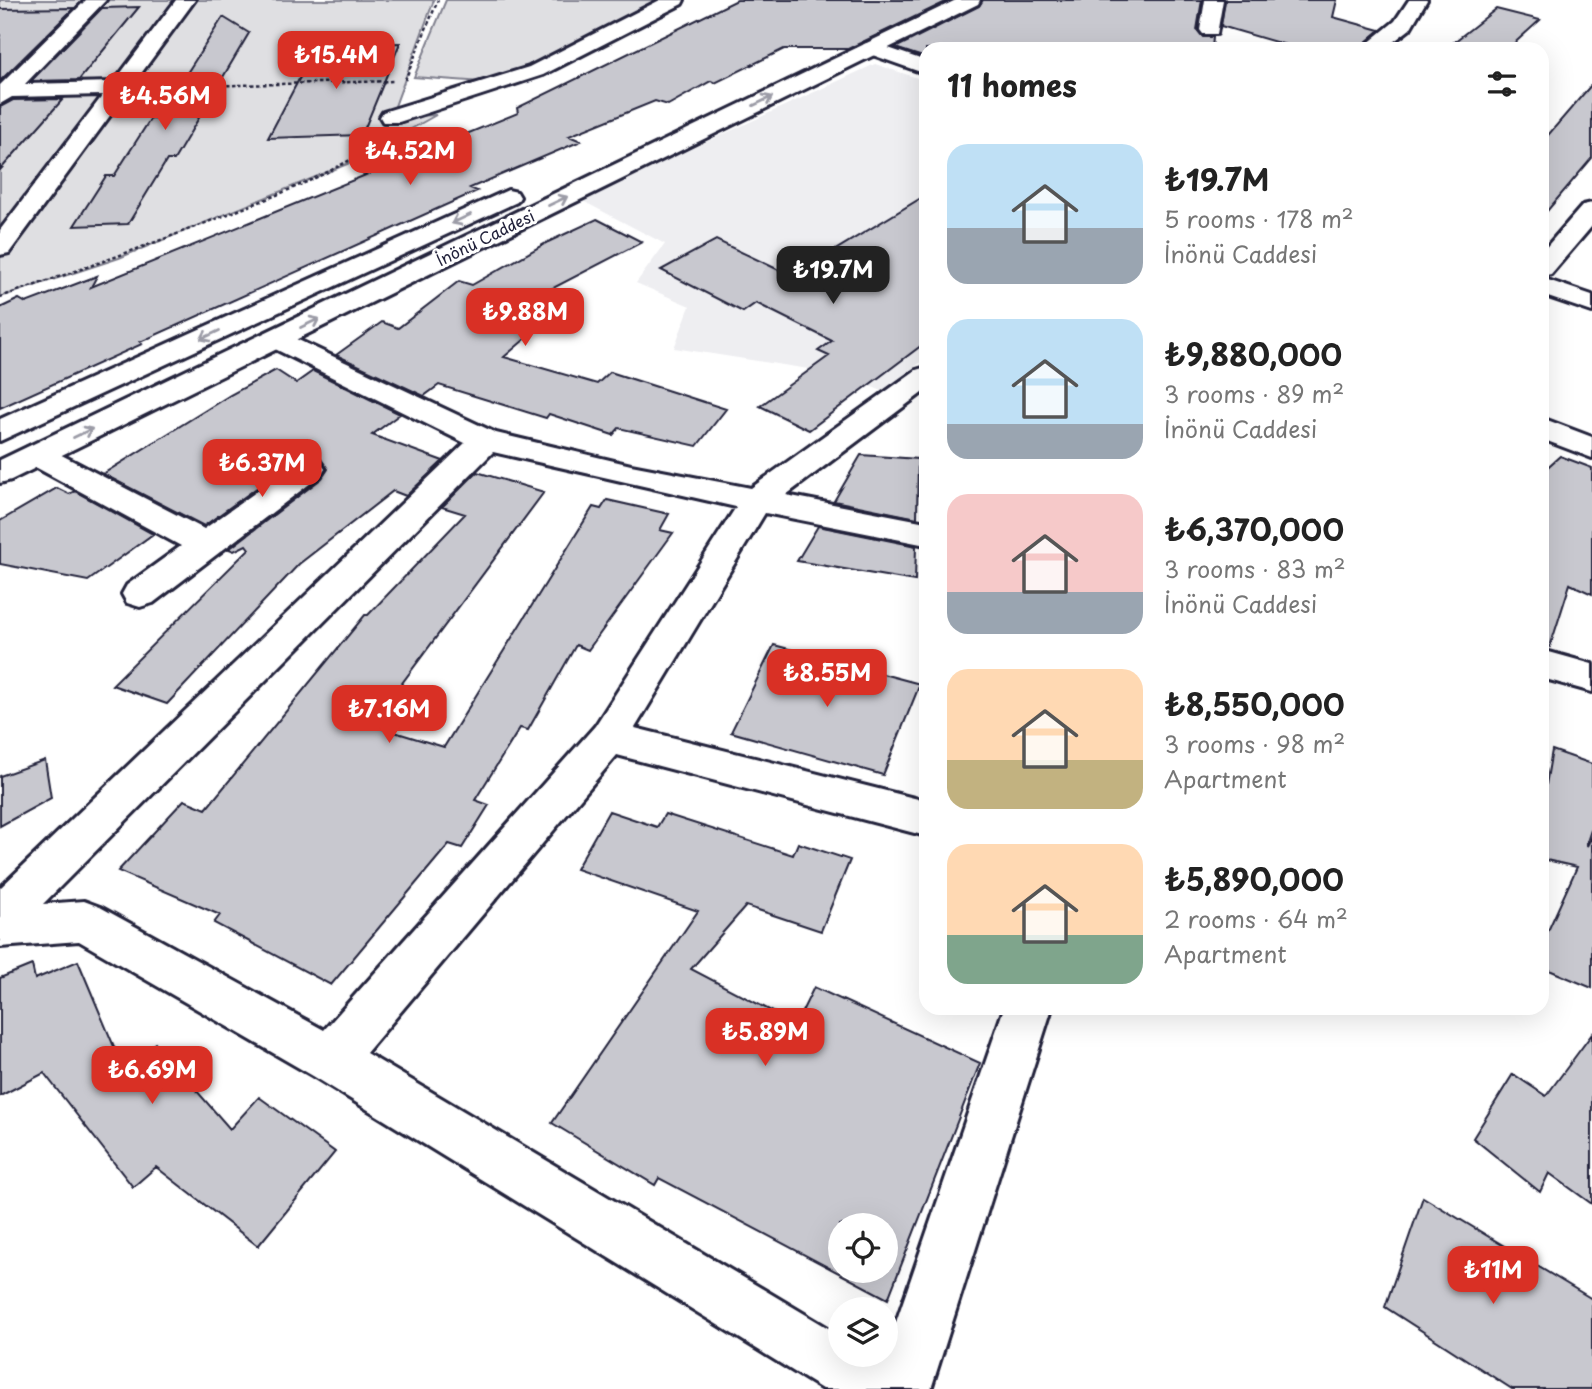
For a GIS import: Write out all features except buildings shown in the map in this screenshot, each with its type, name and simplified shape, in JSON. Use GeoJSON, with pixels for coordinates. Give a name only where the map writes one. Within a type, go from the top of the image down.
{"type":"FeatureCollection","features":[{"type":"Feature","properties":{"kind":"street"},"geometry":{"type":"LineString","coordinates":[[2,93],[97,0]]}},
{"type":"Feature","properties":{"kind":"street"},"geometry":{"type":"LineString","coordinates":[[0,247],[186,0]]}},
{"type":"Feature","properties":{"kind":"street"},"geometry":{"type":"LineString","coordinates":[[391,117],[536,71],[675,0]]}},
{"type":"Feature","properties":{"kind":"street"},"geometry":{"type":"LineString","coordinates":[[732,90],[920,0]]}},
{"type":"Feature","properties":{"kind":"street","name":"İnönü Caddesi"},"geometry":{"type":"LineString","coordinates":[[0,473],[971,0]]}},
{"type":"Feature","properties":{"kind":"street"},"geometry":{"type":"LineString","coordinates":[[1210,30],[1214,0]]}},
{"type":"Feature","properties":{"kind":"street"},"geometry":{"type":"LineString","coordinates":[[1380,42],[1403,25],[1418,0]]}},
{"type":"Feature","properties":{"kind":"street"},"geometry":{"type":"LineString","coordinates":[[871,48],[919,65]]}},
{"type":"Feature","properties":{"kind":"street"},"geometry":{"type":"LineString","coordinates":[[2,93],[118,88]]}},
{"type":"Feature","properties":{"kind":"street"},"geometry":{"type":"LineString","coordinates":[[0,431],[530,186]]}},
{"type":"Feature","properties":{"kind":"street"},"geometry":{"type":"LineString","coordinates":[[1549,260],[1592,210]]}},
{"type":"Feature","properties":{"kind":"street"},"geometry":{"type":"LineString","coordinates":[[1549,289],[1592,304]]}},
{"type":"Feature","properties":{"kind":"street"},"geometry":{"type":"LineString","coordinates":[[277,339],[389,396],[486,440],[631,475],[919,533]]}},
{"type":"Feature","properties":{"kind":"street"},"geometry":{"type":"LineString","coordinates":[[330,1059],[609,737],[756,501],[919,381]]}},
{"type":"Feature","properties":{"kind":"street"},"geometry":{"type":"LineString","coordinates":[[1549,431],[1592,448]]}},
{"type":"Feature","properties":{"kind":"street"},"geometry":{"type":"LineString","coordinates":[[0,917],[486,440]]}},
{"type":"Feature","properties":{"kind":"street"},"geometry":{"type":"LineString","coordinates":[[37,455],[206,545]]}},
{"type":"Feature","properties":{"kind":"street"},"geometry":{"type":"LineString","coordinates":[[140,594],[309,469]]}},
{"type":"Feature","properties":{"kind":"street"},"geometry":{"type":"LineString","coordinates":[[1549,666],[1592,678]]}},
{"type":"Feature","properties":{"kind":"street"},"geometry":{"type":"LineString","coordinates":[[609,737],[919,817]]}},
{"type":"Feature","properties":{"kind":"street"},"geometry":{"type":"LineString","coordinates":[[0,927],[84,921],[330,1059],[876,1389]]}},
{"type":"Feature","properties":{"kind":"street"},"geometry":{"type":"LineString","coordinates":[[902,1389],[1026,1015]]}},
{"type":"Feature","properties":{"kind":"path"},"geometry":{"type":"LineString","coordinates":[[118,88],[405,81],[438,0]]}},
{"type":"Feature","properties":{"kind":"path"},"geometry":{"type":"LineString","coordinates":[[0,297],[119,258],[310,182],[352,162],[382,139],[391,117]]}},
{"type":"Feature","properties":{"kind":"shaded area"},"geometry":{"type":"Polygon","coordinates":[[[0,0],[434,0],[391,117],[436,115],[352,162],[119,258],[0,297],[0,0]]]}},
{"type":"Feature","properties":{"kind":"shaded area"},"geometry":{"type":"Polygon","coordinates":[[[446,0],[658,0],[532,67],[483,82],[414,77],[446,0]]]}},
{"type":"Feature","properties":{"kind":"shaded area"},"geometry":{"type":"Polygon","coordinates":[[[875,64],[919,79],[919,363],[882,391],[841,374],[674,348],[690,306],[636,283],[665,244],[581,200],[875,64]]]}}]}
